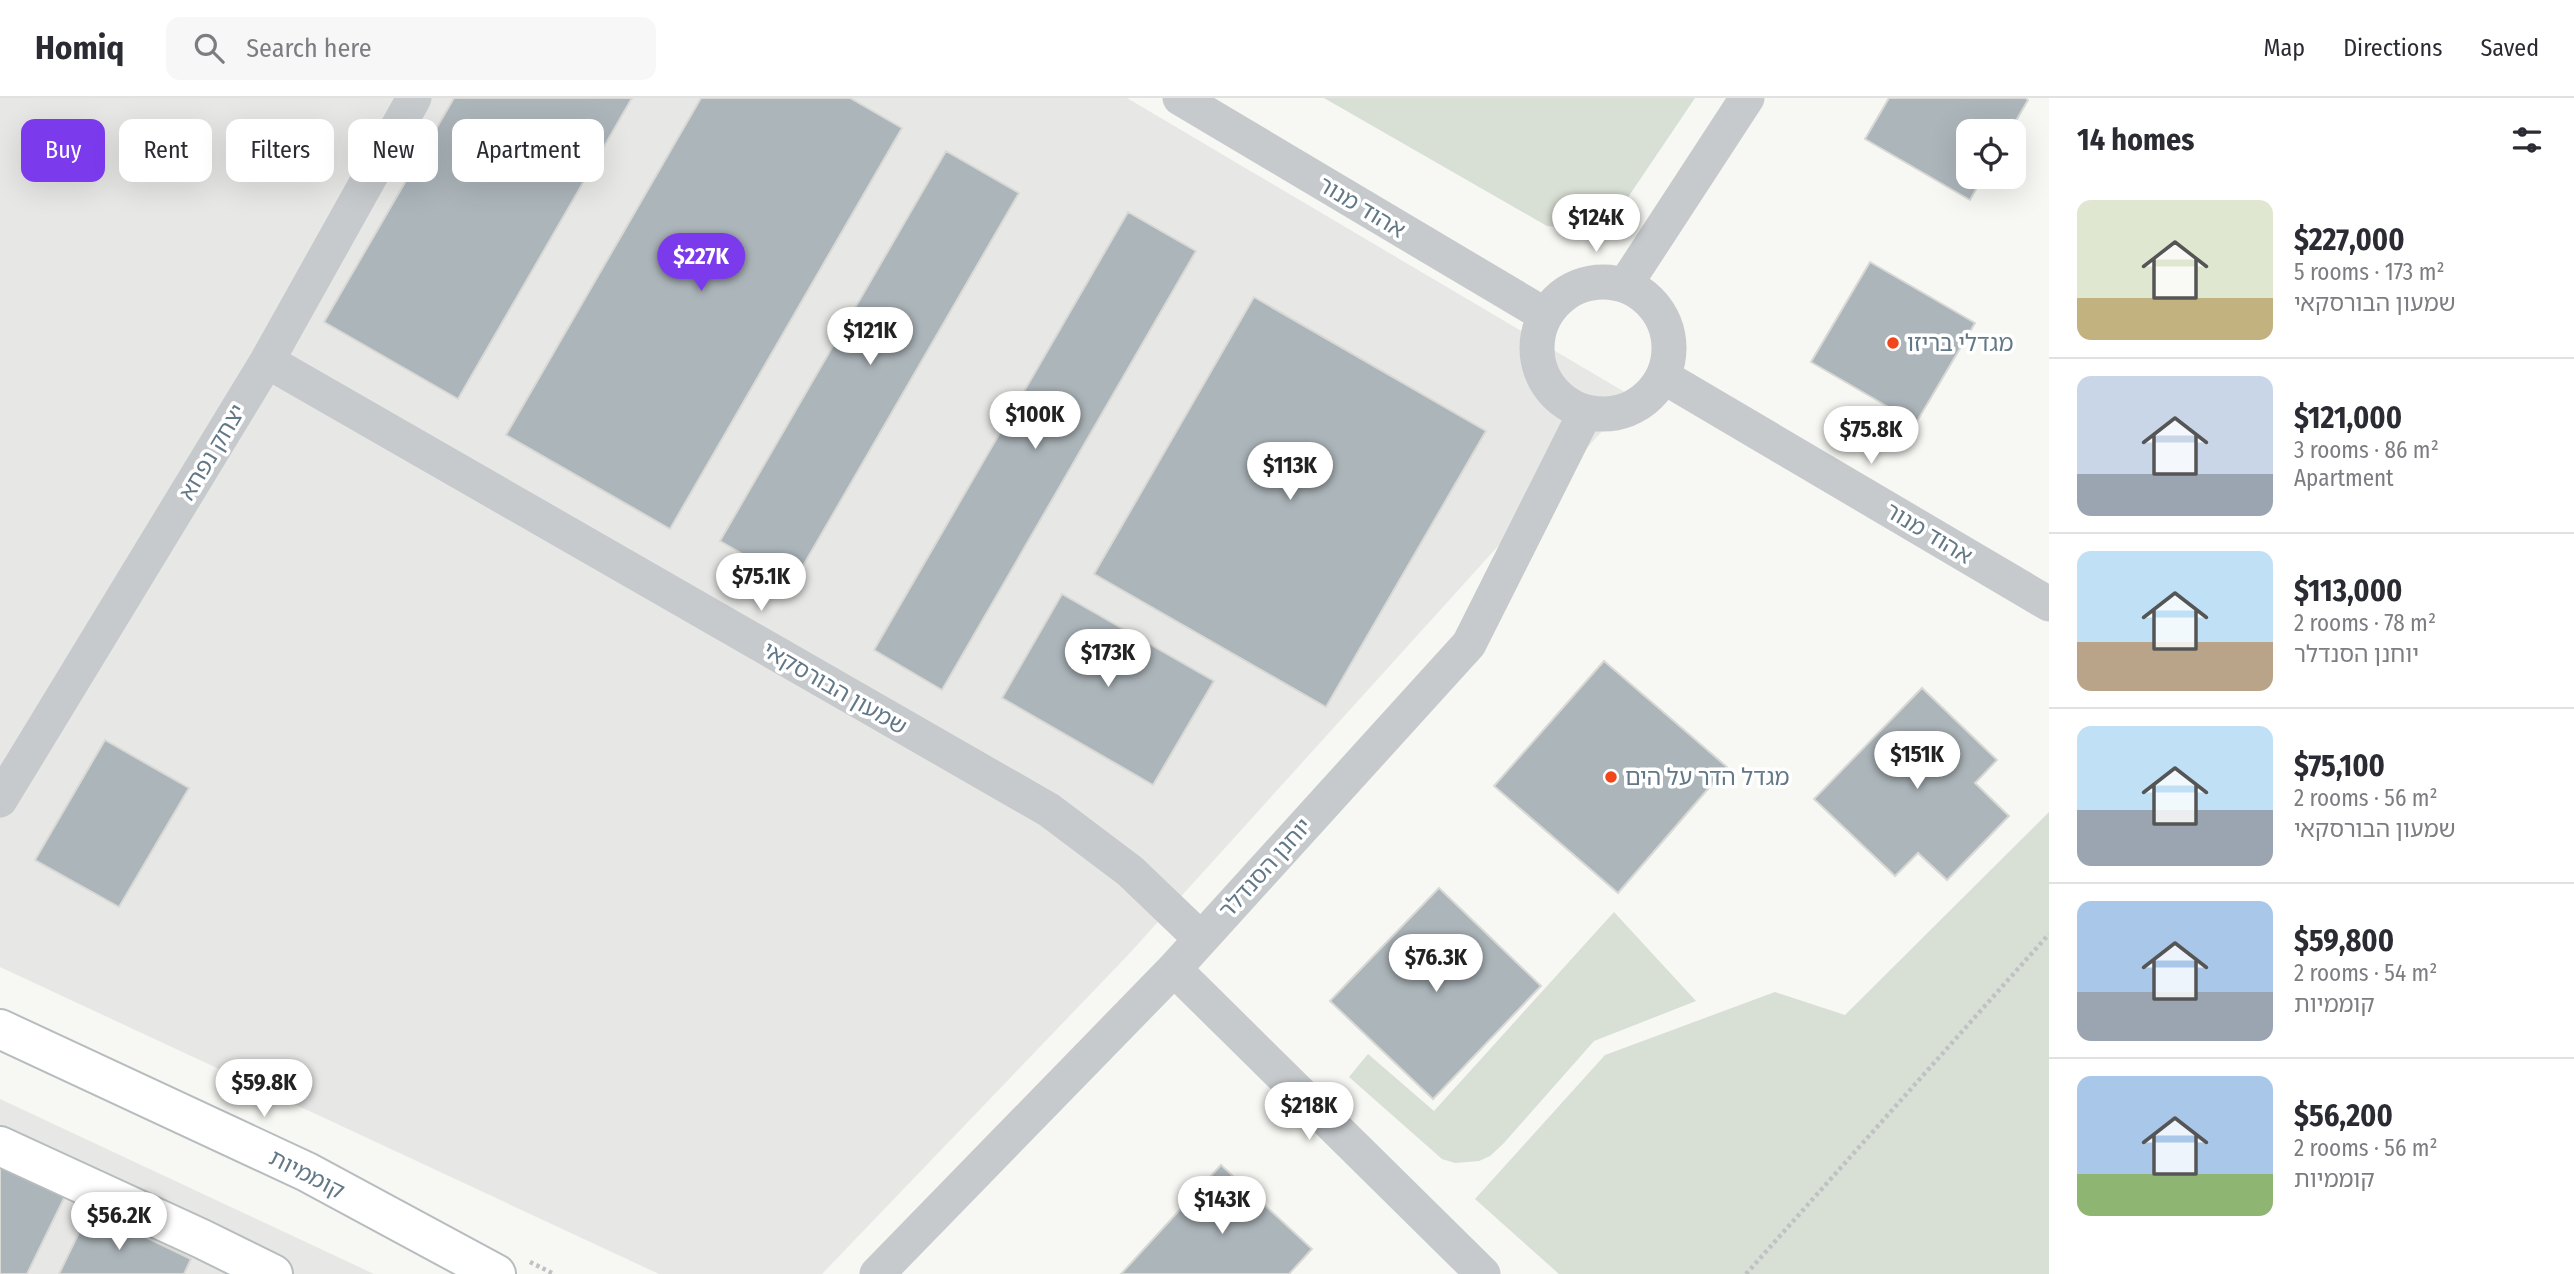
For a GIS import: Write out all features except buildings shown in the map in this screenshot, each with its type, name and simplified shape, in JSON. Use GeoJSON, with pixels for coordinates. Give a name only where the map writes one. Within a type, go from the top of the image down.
{"type":"FeatureCollection","features":[{"type":"Feature","properties":{"kind":"main road","name":"קוממיות"},"geometry":{"type":"LineString","coordinates":[[0,1029],[307,1172],[496,1274]]}},
{"type":"Feature","properties":{"kind":"main road"},"geometry":{"type":"LineString","coordinates":[[0,1146],[273,1274]]}},
{"type":"Feature","properties":{"kind":"street","name":"יצחק נפחא"},"geometry":{"type":"LineString","coordinates":[[0,800],[267,361],[414,98]]}},
{"type":"Feature","properties":{"kind":"street","name":"אהוד מנור"},"geometry":{"type":"LineString","coordinates":[[1180,98],[1545,315]]}},
{"type":"Feature","properties":{"kind":"street"},"geometry":{"type":"LineString","coordinates":[[1625,285],[1747,98]]}},
{"type":"Feature","properties":{"kind":"street"},"geometry":{"type":"LineString","coordinates":[[1602,281],[1625,285],[1645,296],[1662,316],[1670,338],[1669,361],[1664,377],[1650,396],[1631,409],[1609,415],[1585,413],[1564,403],[1545,382],[1537,360],[1537,337],[1545,315],[1559,298],[1579,286],[1602,281]]}},
{"type":"Feature","properties":{"kind":"street","name":"שמעון הבורסקאי"},"geometry":{"type":"LineString","coordinates":[[267,361],[1049,810],[1130,871],[1201,939]]}},
{"type":"Feature","properties":{"kind":"street","name":"אהוד מנור"},"geometry":{"type":"LineString","coordinates":[[1664,377],[2049,604]]}},
{"type":"Feature","properties":{"kind":"street","name":"יוחנן הסנדלר"},"geometry":{"type":"LineString","coordinates":[[877,1274],[1174,969],[1469,643],[1585,413]]}},
{"type":"Feature","properties":{"kind":"street"},"geometry":{"type":"LineString","coordinates":[[1174,969],[1462,1267]]}},
{"type":"Feature","properties":{"kind":"path"},"geometry":{"type":"LineString","coordinates":[[1746,1274],[2049,934]]}},
{"type":"Feature","properties":{"kind":"shaded area"},"geometry":{"type":"Polygon","coordinates":[[[0,98],[1127,98],[1633,397],[1128,955],[822,1274],[659,1274],[0,967],[0,98]]]}},
{"type":"Feature","properties":{"kind":"shaded area"},"geometry":{"type":"Polygon","coordinates":[[[1324,98],[1695,98],[1614,218],[1578,229],[1547,226],[1324,98]]]}},
{"type":"Feature","properties":{"kind":"shaded area"},"geometry":{"type":"Polygon","coordinates":[[[2049,812],[2049,1274],[1559,1274],[1475,1199],[1605,1055],[1775,992],[1845,1015],[2049,812]]]}},
{"type":"Feature","properties":{"kind":"shaded area"},"geometry":{"type":"Polygon","coordinates":[[[1614,912],[1696,1001],[1594,1041],[1490,1156],[1479,1161],[1455,1163],[1442,1159],[1349,1077],[1368,1054],[1434,1111],[1614,912]]]}},
{"type":"Feature","properties":{"kind":"shaded area"},"geometry":{"type":"Polygon","coordinates":[[[0,1099],[374,1274],[0,1274],[0,1099]]]}},
{"type":"Feature","properties":{"kind":"place","name":"מגדלי בריזו"},"geometry":{"type":"Point","coordinates":[1893,343]}},
{"type":"Feature","properties":{"kind":"place","name":"מגדל הדר על הים"},"geometry":{"type":"Point","coordinates":[1611,777]}}]}
